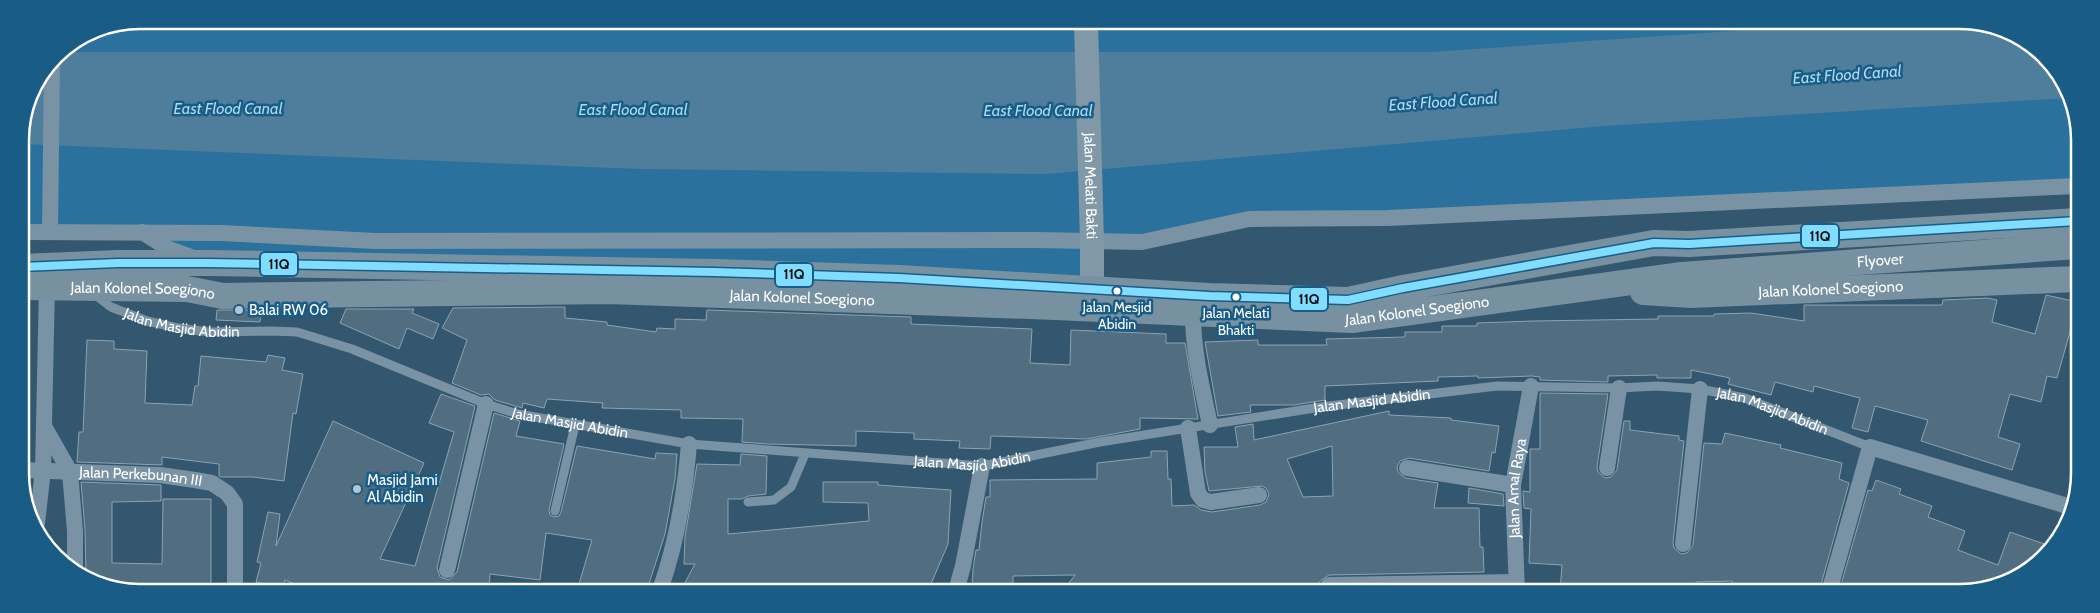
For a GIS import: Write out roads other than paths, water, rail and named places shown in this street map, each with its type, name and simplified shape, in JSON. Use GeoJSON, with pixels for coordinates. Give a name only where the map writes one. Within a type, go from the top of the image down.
{"type":"FeatureCollection","features":[{"type":"Feature","properties":{"kind":"main road","name":"Jalan Kolonel Soegiono"},"geometry":{"type":"LineString","coordinates":[[29,268],[118,263],[207,263],[714,272],[899,278],[1209,296],[1348,300],[1403,288],[1654,243],[1845,220],[1930,216],[1974,217],[2071,209]]}},
{"type":"Feature","properties":{"kind":"main road","name":"Flyover"},"geometry":{"type":"LineString","coordinates":[[1689,244],[2071,221]]}},
{"type":"Feature","properties":{"kind":"main road","name":"Jalan Kolonel Soegiono"},"geometry":{"type":"LineString","coordinates":[[1654,243],[1689,244]]}},
{"type":"Feature","properties":{"kind":"main road","name":"Flyover"},"geometry":{"type":"LineString","coordinates":[[1682,275],[2071,246]]}},
{"type":"Feature","properties":{"kind":"main road","name":"Jalan Kolonel Soegiono"},"geometry":{"type":"LineString","coordinates":[[29,287],[187,289],[223,296],[647,292],[1352,320],[1682,275]]}},
{"type":"Feature","properties":{"kind":"main road","name":"Jalan Kolonel Soegiono"},"geometry":{"type":"LineString","coordinates":[[1583,289],[1690,295],[2071,279]]}},
{"type":"Feature","properties":{"kind":"street","name":"Jalan Melati Bakti"},"geometry":{"type":"LineString","coordinates":[[1086,29],[1092,288]]}},
{"type":"Feature","properties":{"kind":"street"},"geometry":{"type":"LineString","coordinates":[[50,232],[52,72]]}},
{"type":"Feature","properties":{"kind":"street"},"geometry":{"type":"LineString","coordinates":[[29,232],[220,233],[375,241],[1142,242],[1249,219],[1388,218],[2071,186]]}},
{"type":"Feature","properties":{"kind":"street"},"geometry":{"type":"LineString","coordinates":[[142,232],[169,249],[207,263]]}},
{"type":"Feature","properties":{"kind":"street"},"geometry":{"type":"LineString","coordinates":[[37,516],[43,470],[45,428],[47,286]]}},
{"type":"Feature","properties":{"kind":"street"},"geometry":{"type":"LineString","coordinates":[[1193,314],[1193,337],[1198,373],[1210,425]]}},
{"type":"Feature","properties":{"kind":"street","name":"Jalan Amal Raya"},"geometry":{"type":"LineString","coordinates":[[1516,584],[1513,485],[1531,386]]}},
{"type":"Feature","properties":{"kind":"street"},"geometry":{"type":"LineString","coordinates":[[1607,468],[1619,388]]}},
{"type":"Feature","properties":{"kind":"street"},"geometry":{"type":"LineString","coordinates":[[1683,544],[1700,389]]}},
{"type":"Feature","properties":{"kind":"street"},"geometry":{"type":"LineString","coordinates":[[447,570],[486,404]]}},
{"type":"Feature","properties":{"kind":"street"},"geometry":{"type":"LineString","coordinates":[[45,428],[70,472],[75,531],[75,563]]}},
{"type":"Feature","properties":{"kind":"street"},"geometry":{"type":"LineString","coordinates":[[1188,428],[1198,493],[1203,500],[1211,502],[1259,495]]}},
{"type":"Feature","properties":{"kind":"street"},"geometry":{"type":"LineString","coordinates":[[662,584],[667,569],[690,444]]}},
{"type":"Feature","properties":{"kind":"street"},"geometry":{"type":"LineString","coordinates":[[1831,584],[1870,447]]}},
{"type":"Feature","properties":{"kind":"street","name":"Jalan Masjid Abidin"},"geometry":{"type":"LineString","coordinates":[[1870,447],[2066,506]]}},
{"type":"Feature","properties":{"kind":"street"},"geometry":{"type":"LineString","coordinates":[[958,584],[982,466]]}},
{"type":"Feature","properties":{"kind":"street"},"geometry":{"type":"LineString","coordinates":[[1406,468],[1513,485]]}},
{"type":"Feature","properties":{"kind":"street","name":"Jalan Perkebunan III"},"geometry":{"type":"LineString","coordinates":[[29,470],[160,476],[212,483],[227,493],[235,504],[234,584]]}},
{"type":"Feature","properties":{"kind":"lane","name":"Jalan Masjid Abidin"},"geometry":{"type":"LineString","coordinates":[[107,287],[100,290],[98,297],[111,307],[147,321],[209,332],[272,330],[297,332],[352,349],[486,404],[518,414],[690,444],[982,466],[1100,442],[1321,407],[1497,386],[1619,388],[1657,386],[1700,389],[1745,398],[1870,447]]}},
{"type":"Feature","properties":{"kind":"lane"},"geometry":{"type":"LineString","coordinates":[[555,511],[575,425]]}},
{"type":"Feature","properties":{"kind":"lane"},"geometry":{"type":"LineString","coordinates":[[748,502],[774,500],[791,487],[805,454]]}},
{"type":"Feature","properties":{"kind":"water","name":"East Flood Canal"},"geometry":{"type":"Polygon","coordinates":[[[1764,29],[1975,30],[2003,37],[2028,52],[2053,78],[2063,98],[1604,126],[1046,174],[641,169],[29,144],[30,125],[37,97],[47,78],[61,61],[72,52],[1431,52],[1764,29]]]}},
{"type":"Feature","properties":{"kind":"place","name":"Jalan Mesjid Abidin"},"geometry":{"type":"Point","coordinates":[1117,291]}},
{"type":"Feature","properties":{"kind":"place","name":"Jalan Melati Bhakti"},"geometry":{"type":"Point","coordinates":[1236,297]}},
{"type":"Feature","properties":{"kind":"place","name":"Balai RW 06"},"geometry":{"type":"Point","coordinates":[239,310]}},
{"type":"Feature","properties":{"kind":"place","name":"Masjid Jami Al Abidin"},"geometry":{"type":"Point","coordinates":[357,489]}}]}
